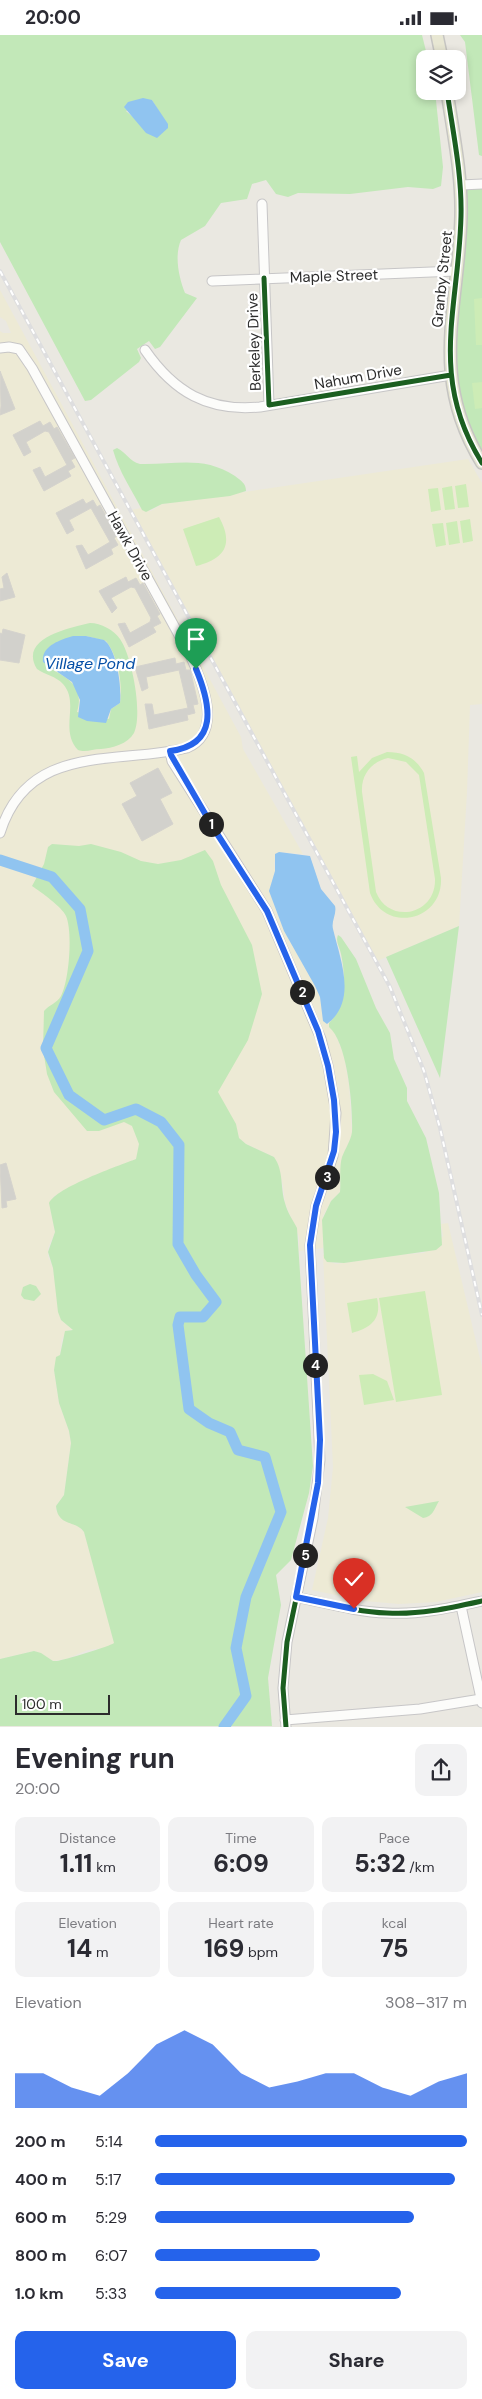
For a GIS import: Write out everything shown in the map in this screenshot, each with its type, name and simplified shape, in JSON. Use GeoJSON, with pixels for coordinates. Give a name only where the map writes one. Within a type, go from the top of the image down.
{"type":"FeatureCollection","features":[{"type":"Feature","properties":{"kind":"main road"},"geometry":{"type":"LineString","coordinates":[[437,35],[440,50]]}},
{"type":"Feature","properties":{"kind":"main road","name":"Granby Street"},"geometry":{"type":"LineString","coordinates":[[448,100],[461,185],[456,271],[449,339],[450,375],[462,422],[482,463]]}},
{"type":"Feature","properties":{"kind":"street"},"geometry":{"type":"LineString","coordinates":[[461,185],[482,185]]}},
{"type":"Feature","properties":{"kind":"street","name":"Berkeley Drive"},"geometry":{"type":"LineString","coordinates":[[262,204],[269,405]]}},
{"type":"Feature","properties":{"kind":"street","name":"Maple Street"},"geometry":{"type":"LineString","coordinates":[[212,281],[456,271]]}},
{"type":"Feature","properties":{"kind":"street","name":"Hawk Drive"},"geometry":{"type":"LineString","coordinates":[[0,348],[15,348],[24,354],[196,669],[207,707],[206,726],[200,739],[194,744],[170,751],[78,761],[60,767],[40,778],[24,792],[12,807],[0,833]]}},
{"type":"Feature","properties":{"kind":"street","name":"Nahum Drive"},"geometry":{"type":"LineString","coordinates":[[145,350],[169,380],[201,400],[239,408],[269,405],[450,375]]}},
{"type":"Feature","properties":{"kind":"street"},"geometry":{"type":"LineString","coordinates":[[170,751],[182,776],[267,911],[318,1031],[328,1066],[334,1100],[336,1132],[334,1151],[316,1206],[310,1245],[320,1440],[319,1478],[284,1663],[286,1723],[482,1701],[461,1606]]}},
{"type":"Feature","properties":{"kind":"street"},"geometry":{"type":"LineString","coordinates":[[296,1597],[385,1613],[425,1612],[482,1601]]}},
{"type":"Feature","properties":{"kind":"shaded area"},"geometry":{"type":"Polygon","coordinates":[[[0,290],[241,737],[243,749],[303,854],[279,852],[274,863],[275,871],[269,891],[284,931],[320,997],[323,1021],[329,1023],[329,1027],[334,1031],[344,1055],[349,1085],[352,1135],[342,1158],[340,1192],[331,1201],[323,1216],[323,1248],[299,1251],[299,1237],[285,1203],[283,1185],[274,1157],[246,1144],[239,1138],[136,1159],[54,1196],[50,1207],[55,1232],[48,1248],[48,1256],[53,1268],[61,1320],[73,1330],[68,1330],[62,1339],[60,1355],[54,1370],[59,1403],[69,1431],[71,1443],[64,1495],[56,1506],[56,1510],[63,1520],[78,1526],[84,1532],[114,1644],[110,1647],[88,1650],[66,1659],[53,1661],[34,1651],[0,1659],[0,331],[11,333],[6,321],[0,317],[0,290]]]}},
{"type":"Feature","properties":{"kind":"shaded area"},"geometry":{"type":"Polygon","coordinates":[[[468,459],[482,483],[482,704],[470,705],[459,926],[377,961],[131,510],[141,508],[151,511],[162,504],[468,459]]]}},
{"type":"Feature","properties":{"kind":"shaded area"},"geometry":{"type":"Polygon","coordinates":[[[448,1223],[482,1367],[482,1592],[436,1602],[399,1604],[364,1601],[312,1590],[328,1518],[333,1467],[323,1254],[327,1261],[336,1264],[394,1255],[424,1253],[443,1236],[441,1224],[448,1223]]]}},
{"type":"Feature","properties":{"kind":"green space"},"geometry":{"type":"Polygon","coordinates":[[[0,35],[422,35],[426,50],[416,50],[416,100],[436,100],[443,167],[441,186],[433,189],[408,187],[350,194],[298,193],[288,197],[276,194],[266,180],[252,184],[247,199],[221,203],[205,226],[181,240],[178,253],[178,267],[181,281],[185,293],[197,298],[160,347],[155,349],[149,341],[137,349],[141,358],[139,362],[91,400],[85,401],[0,242],[0,35]],[[152,100],[126,111],[134,118],[160,113],[152,100]]]}},
{"type":"Feature","properties":{"kind":"green space"},"geometry":{"type":"Polygon","coordinates":[[[460,35],[482,35],[482,156],[479,155],[465,42],[460,35]]]}},
{"type":"Feature","properties":{"kind":"green space"},"geometry":{"type":"Polygon","coordinates":[[[482,184],[482,463],[451,375],[461,185],[482,184]]]}},
{"type":"Feature","properties":{"kind":"green space"},"geometry":{"type":"Polygon","coordinates":[[[482,298],[482,345],[476,345],[474,299],[482,298]]]}},
{"type":"Feature","properties":{"kind":"green space"},"geometry":{"type":"Polygon","coordinates":[[[482,382],[482,408],[475,409],[472,383],[482,382]]]}},
{"type":"Feature","properties":{"kind":"green space"},"geometry":{"type":"Polygon","coordinates":[[[117,448],[133,461],[140,464],[200,463],[212,465],[235,476],[244,484],[246,491],[230,496],[162,504],[146,512],[142,510],[119,466],[113,450],[117,448]]]}},
{"type":"Feature","properties":{"kind":"green space"},"geometry":{"type":"Polygon","coordinates":[[[466,484],[469,507],[458,508],[455,486],[466,484]]]}},
{"type":"Feature","properties":{"kind":"green space"},"geometry":{"type":"Polygon","coordinates":[[[452,486],[455,509],[445,510],[442,488],[452,486]]]}},
{"type":"Feature","properties":{"kind":"green space"},"geometry":{"type":"Polygon","coordinates":[[[438,488],[441,510],[431,512],[428,489],[438,488]]]}},
{"type":"Feature","properties":{"kind":"green space"},"geometry":{"type":"Polygon","coordinates":[[[219,517],[226,535],[224,549],[214,559],[196,566],[183,529],[219,517]]]}},
{"type":"Feature","properties":{"kind":"green space"},"geometry":{"type":"Polygon","coordinates":[[[470,519],[473,541],[463,543],[460,521],[470,519]]]}},
{"type":"Feature","properties":{"kind":"green space"},"geometry":{"type":"Polygon","coordinates":[[[457,521],[460,543],[449,545],[446,523],[457,521]]]}},
{"type":"Feature","properties":{"kind":"green space"},"geometry":{"type":"Polygon","coordinates":[[[443,523],[446,545],[436,547],[432,524],[443,523]]]}},
{"type":"Feature","properties":{"kind":"green space"},"geometry":{"type":"Polygon","coordinates":[[[90,623],[111,630],[120,639],[129,658],[132,671],[137,699],[137,713],[134,733],[128,740],[110,748],[84,751],[78,750],[70,734],[70,700],[68,691],[60,681],[37,669],[33,658],[34,649],[49,636],[90,623]],[[86,636],[47,667],[73,684],[78,695],[77,712],[109,719],[111,709],[120,703],[121,687],[114,654],[106,641],[86,636]]]}},
{"type":"Feature","properties":{"kind":"green space"},"geometry":{"type":"Polygon","coordinates":[[[387,752],[399,753],[417,763],[424,773],[441,878],[439,893],[433,904],[423,912],[412,917],[400,918],[388,914],[377,906],[370,893],[351,757],[357,756],[359,772],[372,758],[387,752]],[[388,758],[382,760],[368,770],[362,786],[376,892],[382,902],[391,909],[401,912],[420,908],[428,901],[433,891],[435,879],[419,775],[406,762],[388,758]]]}},
{"type":"Feature","properties":{"kind":"green space"},"geometry":{"type":"Polygon","coordinates":[[[52,844],[79,846],[91,844],[121,852],[141,861],[158,864],[181,860],[205,850],[213,861],[221,885],[252,945],[262,994],[248,1040],[218,1092],[236,1124],[239,1138],[246,1144],[274,1157],[277,1162],[281,1173],[286,1206],[297,1228],[313,1466],[309,1493],[291,1560],[276,1575],[281,1605],[268,1678],[272,1726],[0,1726],[0,1659],[34,1651],[53,1661],[57,1661],[114,1643],[84,1532],[81,1528],[64,1520],[57,1513],[56,1506],[64,1495],[71,1443],[69,1431],[59,1403],[54,1370],[56,1357],[60,1355],[65,1331],[73,1330],[61,1320],[58,1312],[53,1268],[48,1252],[55,1232],[49,1203],[63,1190],[136,1159],[139,1144],[132,1126],[124,1122],[99,1131],[87,1131],[54,1092],[47,1074],[43,1049],[44,1011],[61,996],[64,989],[70,944],[68,923],[64,912],[32,886],[44,864],[48,847],[52,844]]]}},
{"type":"Feature","properties":{"kind":"green space"},"geometry":{"type":"Polygon","coordinates":[[[459,926],[440,1078],[386,957],[459,926]]]}},
{"type":"Feature","properties":{"kind":"green space"},"geometry":{"type":"Polygon","coordinates":[[[338,935],[356,959],[376,1008],[390,1033],[394,1059],[407,1088],[407,1101],[426,1138],[439,1193],[442,1245],[436,1250],[344,1263],[327,1262],[324,1258],[322,1220],[331,1201],[340,1192],[341,1161],[352,1132],[352,1108],[345,1061],[341,1047],[329,1027],[329,1023],[335,1016],[342,1000],[344,981],[341,954],[337,943],[338,935]]]}},
{"type":"Feature","properties":{"kind":"green space"},"geometry":{"type":"Polygon","coordinates":[[[30,1284],[36,1286],[41,1294],[34,1301],[24,1299],[21,1295],[23,1287],[30,1284]]]}},
{"type":"Feature","properties":{"kind":"green space"},"geometry":{"type":"Polygon","coordinates":[[[425,1291],[442,1395],[396,1402],[379,1298],[425,1291]]]}},
{"type":"Feature","properties":{"kind":"green space"},"geometry":{"type":"Polygon","coordinates":[[[377,1298],[378,1312],[374,1321],[365,1328],[352,1333],[347,1303],[377,1298]]]}},
{"type":"Feature","properties":{"kind":"green space"},"geometry":{"type":"Polygon","coordinates":[[[373,1374],[387,1381],[394,1400],[364,1405],[359,1375],[373,1374]]]}},
{"type":"Feature","properties":{"kind":"green space"},"geometry":{"type":"Polygon","coordinates":[[[439,1501],[431,1514],[423,1518],[405,1507],[439,1501]]]}},
{"type":"Feature","properties":{"kind":"water"},"geometry":{"type":"Polygon","coordinates":[[[143,98],[152,100],[168,124],[168,128],[157,138],[146,133],[124,107],[128,102],[143,98]]]}},
{"type":"Feature","properties":{"kind":"water","name":"Village Pond"},"geometry":{"type":"Polygon","coordinates":[[[73,636],[86,636],[104,640],[112,652],[119,679],[120,703],[111,709],[106,723],[87,721],[78,717],[80,700],[72,682],[43,662],[43,656],[48,648],[57,642],[73,636]]]}},
{"type":"Feature","properties":{"kind":"water"},"geometry":{"type":"Polygon","coordinates":[[[279,852],[310,856],[321,889],[335,906],[333,926],[342,966],[344,992],[342,1004],[336,1015],[327,1024],[323,1021],[320,997],[284,931],[269,891],[275,871],[275,854],[279,852]]]}},
{"type":"Feature","properties":{"kind":"building"},"geometry":{"type":"Polygon","coordinates":[[[0,371],[15,409],[0,415],[1,406],[0,371]]]}},
{"type":"Feature","properties":{"kind":"building"},"geometry":{"type":"Polygon","coordinates":[[[40,421],[43,426],[50,422],[54,429],[57,427],[75,458],[71,460],[75,467],[68,471],[71,476],[44,491],[33,470],[40,467],[45,477],[67,465],[49,432],[45,431],[26,442],[31,452],[24,456],[13,435],[40,421]]]}},
{"type":"Feature","properties":{"kind":"building"},"geometry":{"type":"Polygon","coordinates":[[[83,499],[86,504],[93,500],[97,507],[100,505],[117,536],[114,538],[118,545],[111,549],[113,554],[86,569],[76,546],[82,545],[88,555],[110,542],[91,508],[69,520],[74,530],[67,534],[56,513],[83,499]]]}},
{"type":"Feature","properties":{"kind":"building"},"geometry":{"type":"Polygon","coordinates":[[[7,573],[15,597],[0,601],[0,589],[4,588],[2,577],[7,573]]]}},
{"type":"Feature","properties":{"kind":"building"},"geometry":{"type":"Polygon","coordinates":[[[126,577],[128,582],[136,578],[140,585],[143,583],[160,614],[157,616],[161,623],[153,627],[156,632],[129,647],[118,624],[125,623],[130,633],[150,622],[151,618],[135,588],[131,587],[111,598],[117,608],[112,613],[99,591],[126,577]]]}},
{"type":"Feature","properties":{"kind":"building"},"geometry":{"type":"Polygon","coordinates":[[[3,629],[25,635],[19,663],[0,660],[0,633],[2,634],[3,629]]]}},
{"type":"Feature","properties":{"kind":"building"},"geometry":{"type":"Polygon","coordinates":[[[175,658],[176,664],[184,662],[186,670],[190,670],[198,704],[193,705],[195,713],[187,715],[188,720],[149,729],[145,704],[152,704],[154,715],[188,708],[179,670],[146,677],[148,688],[142,691],[135,667],[175,658]]]}},
{"type":"Feature","properties":{"kind":"building"},"geometry":{"type":"Polygon","coordinates":[[[158,768],[172,793],[160,799],[173,824],[142,841],[122,804],[137,796],[130,783],[158,768]]]}},
{"type":"Feature","properties":{"kind":"building"},"geometry":{"type":"Polygon","coordinates":[[[6,1163],[16,1199],[6,1201],[7,1207],[2,1208],[0,1165],[6,1163]]]}},
{"type":"Feature","properties":{"kind":"waterway"},"geometry":{"type":"LineString","coordinates":[[0,860],[52,877],[80,909],[88,951],[46,1048],[69,1095],[104,1120],[136,1109],[161,1122],[179,1145],[178,1244],[196,1275],[216,1302],[203,1317],[180,1317],[178,1325],[189,1409],[209,1423],[230,1432],[238,1450],[265,1457],[281,1512],[246,1597],[236,1648],[246,1696],[224,1727]]}},
{"type":"Feature","properties":{"kind":"railway"},"geometry":{"type":"LineString","coordinates":[[0,271],[390,987],[424,1071],[440,1128],[482,1315]]}},
{"type":"Feature","properties":{"kind":"cycle path"},"geometry":{"type":"LineString","coordinates":[[448,100],[457,154],[461,200],[459,249],[450,341],[451,371],[456,401],[466,431],[482,463]]}},
{"type":"Feature","properties":{"kind":"cycle path"},"geometry":{"type":"LineString","coordinates":[[264,278],[269,405],[451,375]]}},
{"type":"Feature","properties":{"kind":"cycle path"},"geometry":{"type":"LineString","coordinates":[[170,751],[172,761],[267,911],[321,1039],[336,1113],[333,1156],[316,1206],[310,1245],[320,1460],[313,1518],[287,1642],[283,1688],[286,1727]]}},
{"type":"Feature","properties":{"kind":"cycle path"},"geometry":{"type":"LineString","coordinates":[[296,1597],[364,1611],[399,1613],[434,1610],[482,1601]]}},
{"type":"Feature","properties":{"kind":"route"},"geometry":{"type":"LineString","coordinates":[[196,669],[207,707],[206,726],[204,733],[196,743],[187,748],[170,751],[172,761],[214,829],[250,881],[267,911],[318,1031],[326,1055],[331,1080],[336,1113],[336,1138],[331,1165],[316,1206],[309,1258],[320,1461],[313,1518],[296,1597],[354,1609]]}}]}
